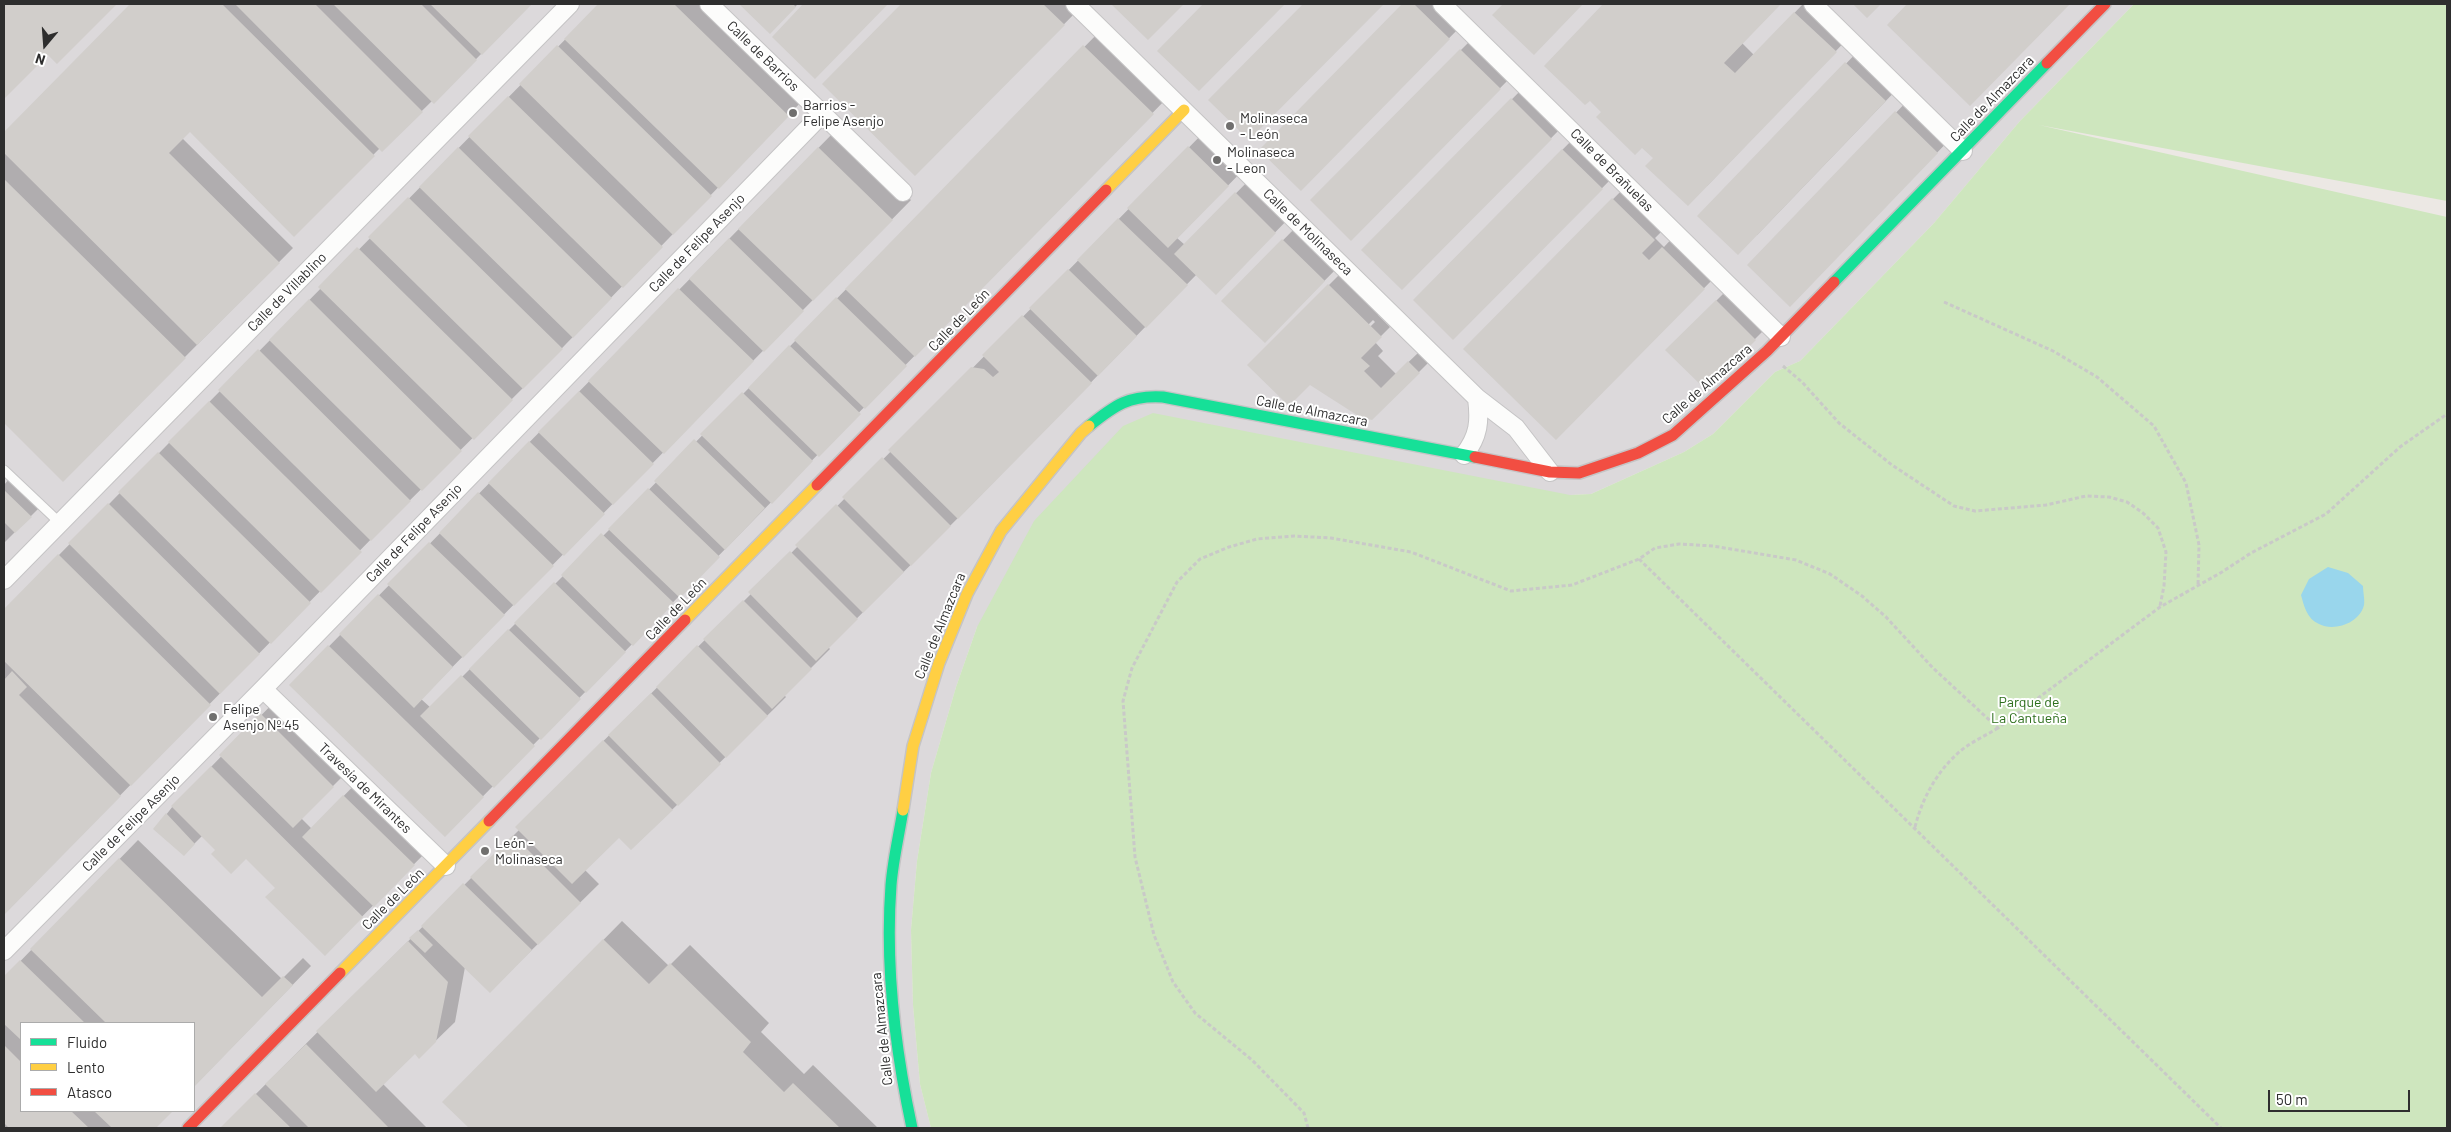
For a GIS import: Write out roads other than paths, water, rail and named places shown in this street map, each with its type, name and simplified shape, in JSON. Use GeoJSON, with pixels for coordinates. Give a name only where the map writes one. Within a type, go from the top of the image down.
{"type":"FeatureCollection","features":[{"type":"Feature","properties":{"kind":"street","name":"Calle de Villablino"},"geometry":{"type":"LineString","coordinates":[[4,580],[570,4]]}},
{"type":"Feature","properties":{"kind":"street","name":"Calle de Barrios"},"geometry":{"type":"LineString","coordinates":[[709,4],[902,192]]}},
{"type":"Feature","properties":{"kind":"street","name":"Calle de Molinaseca"},"geometry":{"type":"LineString","coordinates":[[1075,4],[1477,398],[1516,428],[1550,472]]}},
{"type":"Feature","properties":{"kind":"street","name":"Calle de Brañuelas"},"geometry":{"type":"LineString","coordinates":[[1442,4],[1781,337]]}},
{"type":"Feature","properties":{"kind":"street"},"geometry":{"type":"LineString","coordinates":[[1813,4],[1963,151]]}},
{"type":"Feature","properties":{"kind":"street","name":"Calle de Almazcara"},"geometry":{"type":"LineString","coordinates":[[912,1128],[899,1069],[889,935],[891,884],[913,746],[939,663],[983,562],[1001,531],[1081,433],[1111,408],[1130,399],[1146,396],[1162,397],[1550,472],[1579,473],[1638,453],[1673,435],[1767,351],[2105,4]]}},
{"type":"Feature","properties":{"kind":"street","name":"Calle de León"},"geometry":{"type":"LineString","coordinates":[[188,1128],[1184,110]]}},
{"type":"Feature","properties":{"kind":"street","name":"Calle de Felipe Asenjo"},"geometry":{"type":"LineString","coordinates":[[4,951],[263,689],[823,113]]}},
{"type":"Feature","properties":{"kind":"street"},"geometry":{"type":"LineString","coordinates":[[1464,455],[1473,444],[1478,429],[1477,398]]}},
{"type":"Feature","properties":{"kind":"street","name":"Travesía de Mirantes"},"geometry":{"type":"LineString","coordinates":[[263,689],[446,866]]}},
{"type":"Feature","properties":{"kind":"lane"},"geometry":{"type":"LineString","coordinates":[[4,470],[60,523]]}},
{"type":"Feature","properties":{"kind":"water"},"geometry":{"type":"Polygon","coordinates":[[[2328,567],[2348,573],[2363,586],[2364,605],[2362,611],[2352,621],[2332,627],[2319,624],[2312,619],[2307,612],[2301,595],[2309,579],[2328,567]]]}},
{"type":"Feature","properties":{"kind":"place","name":"Barrios - Felipe Asenjo"},"geometry":{"type":"Point","coordinates":[793,113]}},
{"type":"Feature","properties":{"kind":"place","name":"Molinaseca - León"},"geometry":{"type":"Point","coordinates":[1230,126]}},
{"type":"Feature","properties":{"kind":"place","name":"Molinaseca - Leon"},"geometry":{"type":"Point","coordinates":[1217,160]}},
{"type":"Feature","properties":{"kind":"place","name":"Felipe Asenjo Nº 45"},"geometry":{"type":"Point","coordinates":[213,717]}},
{"type":"Feature","properties":{"kind":"place","name":"León - Molinaseca"},"geometry":{"type":"Point","coordinates":[485,851]}},
{"type":"Feature","properties":{"kind":"park label","name":"Parque de La Cantueña"},"geometry":{"type":"Point","coordinates":[2029,710]}}]}
